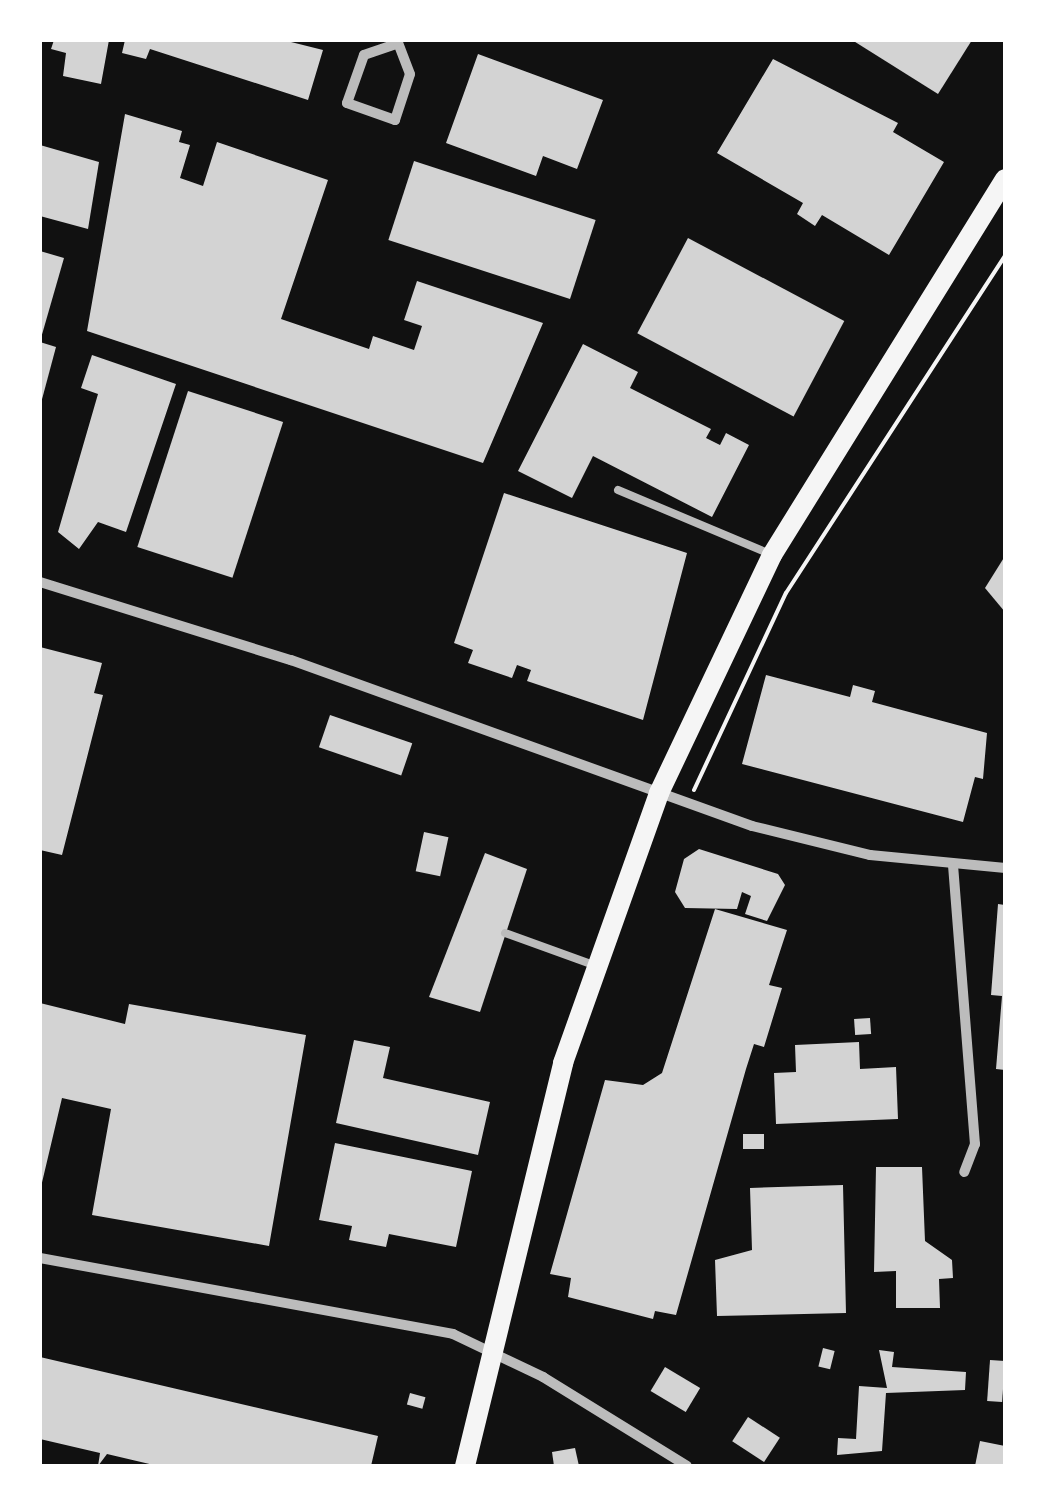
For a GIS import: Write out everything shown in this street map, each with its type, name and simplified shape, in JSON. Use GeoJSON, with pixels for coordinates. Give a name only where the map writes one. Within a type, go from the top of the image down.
{"type":"FeatureCollection","features":[{"type":"Feature","properties":{"kind":"main road"},"geometry":{"type":"LineString","coordinates":[[465,1466],[594,966],[659,793],[772,555],[1005,180]]}},
{"type":"Feature","properties":{"kind":"street"},"geometry":{"type":"LineString","coordinates":[[397,42],[410,74],[395,120],[347,103],[364,55],[397,42]]}},
{"type":"Feature","properties":{"kind":"street"},"geometry":{"type":"LineString","coordinates":[[40,582],[291,660],[688,804],[817,845],[952,865],[1005,868]]}},
{"type":"Feature","properties":{"kind":"street"},"geometry":{"type":"LineString","coordinates":[[952,865],[975,1144],[964,1172]]}},
{"type":"Feature","properties":{"kind":"street"},"geometry":{"type":"LineString","coordinates":[[40,1258],[430,1328],[492,1350],[687,1466]]}},
{"type":"Feature","properties":{"kind":"lane"},"geometry":{"type":"LineString","coordinates":[[618,490],[772,555]]}},
{"type":"Feature","properties":{"kind":"lane"},"geometry":{"type":"LineString","coordinates":[[504,933],[594,966]]}},
{"type":"Feature","properties":{"kind":"path"},"geometry":{"type":"LineString","coordinates":[[688,804],[786,593],[1005,256]]}},
{"type":"Feature","properties":{"kind":"building"},"geometry":{"type":"Polygon","coordinates":[[[54,40],[109,40],[101,84],[63,76],[66,53],[51,49],[54,40]]]}},
{"type":"Feature","properties":{"kind":"building"},"geometry":{"type":"Polygon","coordinates":[[[125,40],[283,40],[323,50],[308,100],[150,49],[146,59],[122,53],[125,40]]]}},
{"type":"Feature","properties":{"kind":"building"},"geometry":{"type":"Polygon","coordinates":[[[852,40],[972,40],[938,94],[852,40]]]}},
{"type":"Feature","properties":{"kind":"building"},"geometry":{"type":"Polygon","coordinates":[[[478,54],[603,100],[577,169],[543,156],[536,176],[446,143],[478,54]]]}},
{"type":"Feature","properties":{"kind":"building"},"geometry":{"type":"Polygon","coordinates":[[[773,59],[898,123],[893,132],[944,162],[889,255],[822,215],[815,226],[797,214],[803,203],[717,153],[773,59]]]}},
{"type":"Feature","properties":{"kind":"building"},"geometry":{"type":"Polygon","coordinates":[[[125,114],[182,131],[179,142],[190,145],[180,178],[203,186],[217,142],[328,180],[281,319],[369,349],[373,336],[414,350],[422,326],[404,320],[417,281],[543,323],[483,463],[87,331],[125,114]]]}},
{"type":"Feature","properties":{"kind":"building"},"geometry":{"type":"Polygon","coordinates":[[[40,145],[99,162],[88,229],[40,216],[40,145]]]}},
{"type":"Feature","properties":{"kind":"building"},"geometry":{"type":"Polygon","coordinates":[[[414,161],[596,220],[570,299],[388,240],[414,161]]]}},
{"type":"Feature","properties":{"kind":"building"},"geometry":{"type":"Polygon","coordinates":[[[688,238],[844,321],[794,416],[637,333],[688,238]]]}},
{"type":"Feature","properties":{"kind":"building"},"geometry":{"type":"Polygon","coordinates":[[[40,251],[64,258],[41,338],[40,338],[40,251]]]}},
{"type":"Feature","properties":{"kind":"building"},"geometry":{"type":"Polygon","coordinates":[[[40,342],[56,347],[41,403],[40,403],[40,342]]]}},
{"type":"Feature","properties":{"kind":"building"},"geometry":{"type":"Polygon","coordinates":[[[583,344],[638,372],[630,388],[711,429],[706,438],[720,445],[726,433],[749,445],[712,517],[593,456],[572,498],[518,471],[583,344]]]}},
{"type":"Feature","properties":{"kind":"building"},"geometry":{"type":"Polygon","coordinates":[[[92,355],[176,384],[126,532],[98,522],[79,549],[58,532],[98,394],[81,388],[92,355]]]}},
{"type":"Feature","properties":{"kind":"building"},"geometry":{"type":"Polygon","coordinates":[[[188,391],[283,422],[232,578],[137,547],[188,391]]]}},
{"type":"Feature","properties":{"kind":"building"},"geometry":{"type":"Polygon","coordinates":[[[504,493],[687,553],[643,720],[527,681],[531,670],[517,665],[512,678],[468,663],[473,650],[454,643],[504,493]]]}},
{"type":"Feature","properties":{"kind":"building"},"geometry":{"type":"Polygon","coordinates":[[[1005,556],[1005,612],[985,588],[1005,556]]]}},
{"type":"Feature","properties":{"kind":"building"},"geometry":{"type":"Polygon","coordinates":[[[40,647],[102,663],[94,693],[103,695],[62,855],[40,850],[40,647]]]}},
{"type":"Feature","properties":{"kind":"building"},"geometry":{"type":"Polygon","coordinates":[[[766,675],[850,697],[853,685],[875,691],[872,702],[987,733],[983,779],[975,777],[963,822],[742,764],[766,675]]]}},
{"type":"Feature","properties":{"kind":"building"},"geometry":{"type":"Polygon","coordinates":[[[330,715],[412,743],[401,775],[319,747],[330,715]]]}},
{"type":"Feature","properties":{"kind":"building"},"geometry":{"type":"Polygon","coordinates":[[[424,832],[448,837],[440,876],[416,871],[424,832]]]}},
{"type":"Feature","properties":{"kind":"building"},"geometry":{"type":"Polygon","coordinates":[[[699,849],[778,874],[785,885],[767,921],[745,914],[751,896],[742,892],[737,909],[685,908],[675,892],[684,859],[699,849]]]}},
{"type":"Feature","properties":{"kind":"building"},"geometry":{"type":"Polygon","coordinates":[[[485,853],[527,869],[480,1012],[429,997],[485,853]]]}},
{"type":"Feature","properties":{"kind":"building"},"geometry":{"type":"Polygon","coordinates":[[[998,904],[1005,905],[1005,1070],[996,1069],[1002,996],[991,995],[998,904]]]}},
{"type":"Feature","properties":{"kind":"building"},"geometry":{"type":"Polygon","coordinates":[[[715,909],[787,930],[769,985],[782,988],[764,1047],[754,1044],[676,1315],[655,1311],[653,1319],[568,1297],[571,1278],[550,1274],[605,1080],[643,1085],[662,1073],[715,909]]]}},
{"type":"Feature","properties":{"kind":"building"},"geometry":{"type":"Polygon","coordinates":[[[40,1003],[125,1024],[129,1004],[306,1035],[269,1246],[92,1215],[111,1109],[62,1098],[40,1191],[40,1003]]]}},
{"type":"Feature","properties":{"kind":"building"},"geometry":{"type":"Polygon","coordinates":[[[870,1018],[871,1034],[855,1035],[854,1019],[870,1018]]]}},
{"type":"Feature","properties":{"kind":"building"},"geometry":{"type":"Polygon","coordinates":[[[354,1040],[390,1047],[383,1078],[490,1102],[478,1155],[336,1123],[354,1040]]]}},
{"type":"Feature","properties":{"kind":"building"},"geometry":{"type":"Polygon","coordinates":[[[859,1042],[860,1069],[896,1067],[898,1119],[776,1124],[774,1073],[796,1072],[795,1045],[859,1042]]]}},
{"type":"Feature","properties":{"kind":"building"},"geometry":{"type":"Polygon","coordinates":[[[743,1134],[764,1134],[764,1149],[743,1149],[743,1134]]]}},
{"type":"Feature","properties":{"kind":"building"},"geometry":{"type":"Polygon","coordinates":[[[335,1143],[472,1171],[456,1247],[389,1234],[386,1247],[349,1240],[352,1226],[319,1220],[335,1143]]]}},
{"type":"Feature","properties":{"kind":"building"},"geometry":{"type":"Polygon","coordinates":[[[876,1167],[922,1167],[925,1241],[952,1260],[953,1278],[939,1279],[940,1308],[896,1308],[896,1271],[874,1272],[876,1167]]]}},
{"type":"Feature","properties":{"kind":"building"},"geometry":{"type":"Polygon","coordinates":[[[843,1185],[846,1313],[717,1316],[715,1260],[752,1250],[750,1188],[843,1185]]]}},
{"type":"Feature","properties":{"kind":"building"},"geometry":{"type":"Polygon","coordinates":[[[823,1348],[835,1351],[830,1369],[818,1366],[823,1348]]]}},
{"type":"Feature","properties":{"kind":"building"},"geometry":{"type":"Polygon","coordinates":[[[879,1350],[894,1352],[892,1367],[966,1372],[965,1390],[886,1393],[882,1451],[837,1455],[838,1438],[856,1439],[859,1386],[887,1388],[879,1350]]]}},
{"type":"Feature","properties":{"kind":"building"},"geometry":{"type":"Polygon","coordinates":[[[40,1357],[378,1436],[371,1466],[158,1466],[107,1454],[98,1466],[100,1453],[40,1439],[40,1357]]]}},
{"type":"Feature","properties":{"kind":"building"},"geometry":{"type":"Polygon","coordinates":[[[990,1360],[1005,1361],[1002,1402],[987,1401],[990,1360]]]}},
{"type":"Feature","properties":{"kind":"building"},"geometry":{"type":"Polygon","coordinates":[[[665,1367],[700,1388],[686,1412],[651,1391],[665,1367]]]}},
{"type":"Feature","properties":{"kind":"building"},"geometry":{"type":"Polygon","coordinates":[[[410,1393],[425,1397],[422,1409],[407,1405],[410,1393]]]}},
{"type":"Feature","properties":{"kind":"building"},"geometry":{"type":"Polygon","coordinates":[[[748,1417],[780,1438],[764,1462],[732,1441],[748,1417]]]}},
{"type":"Feature","properties":{"kind":"building"},"geometry":{"type":"Polygon","coordinates":[[[980,1441],[1005,1446],[1005,1466],[975,1466],[980,1441]]]}},
{"type":"Feature","properties":{"kind":"building"},"geometry":{"type":"Polygon","coordinates":[[[575,1448],[579,1466],[554,1466],[552,1452],[575,1448]]]}}]}
